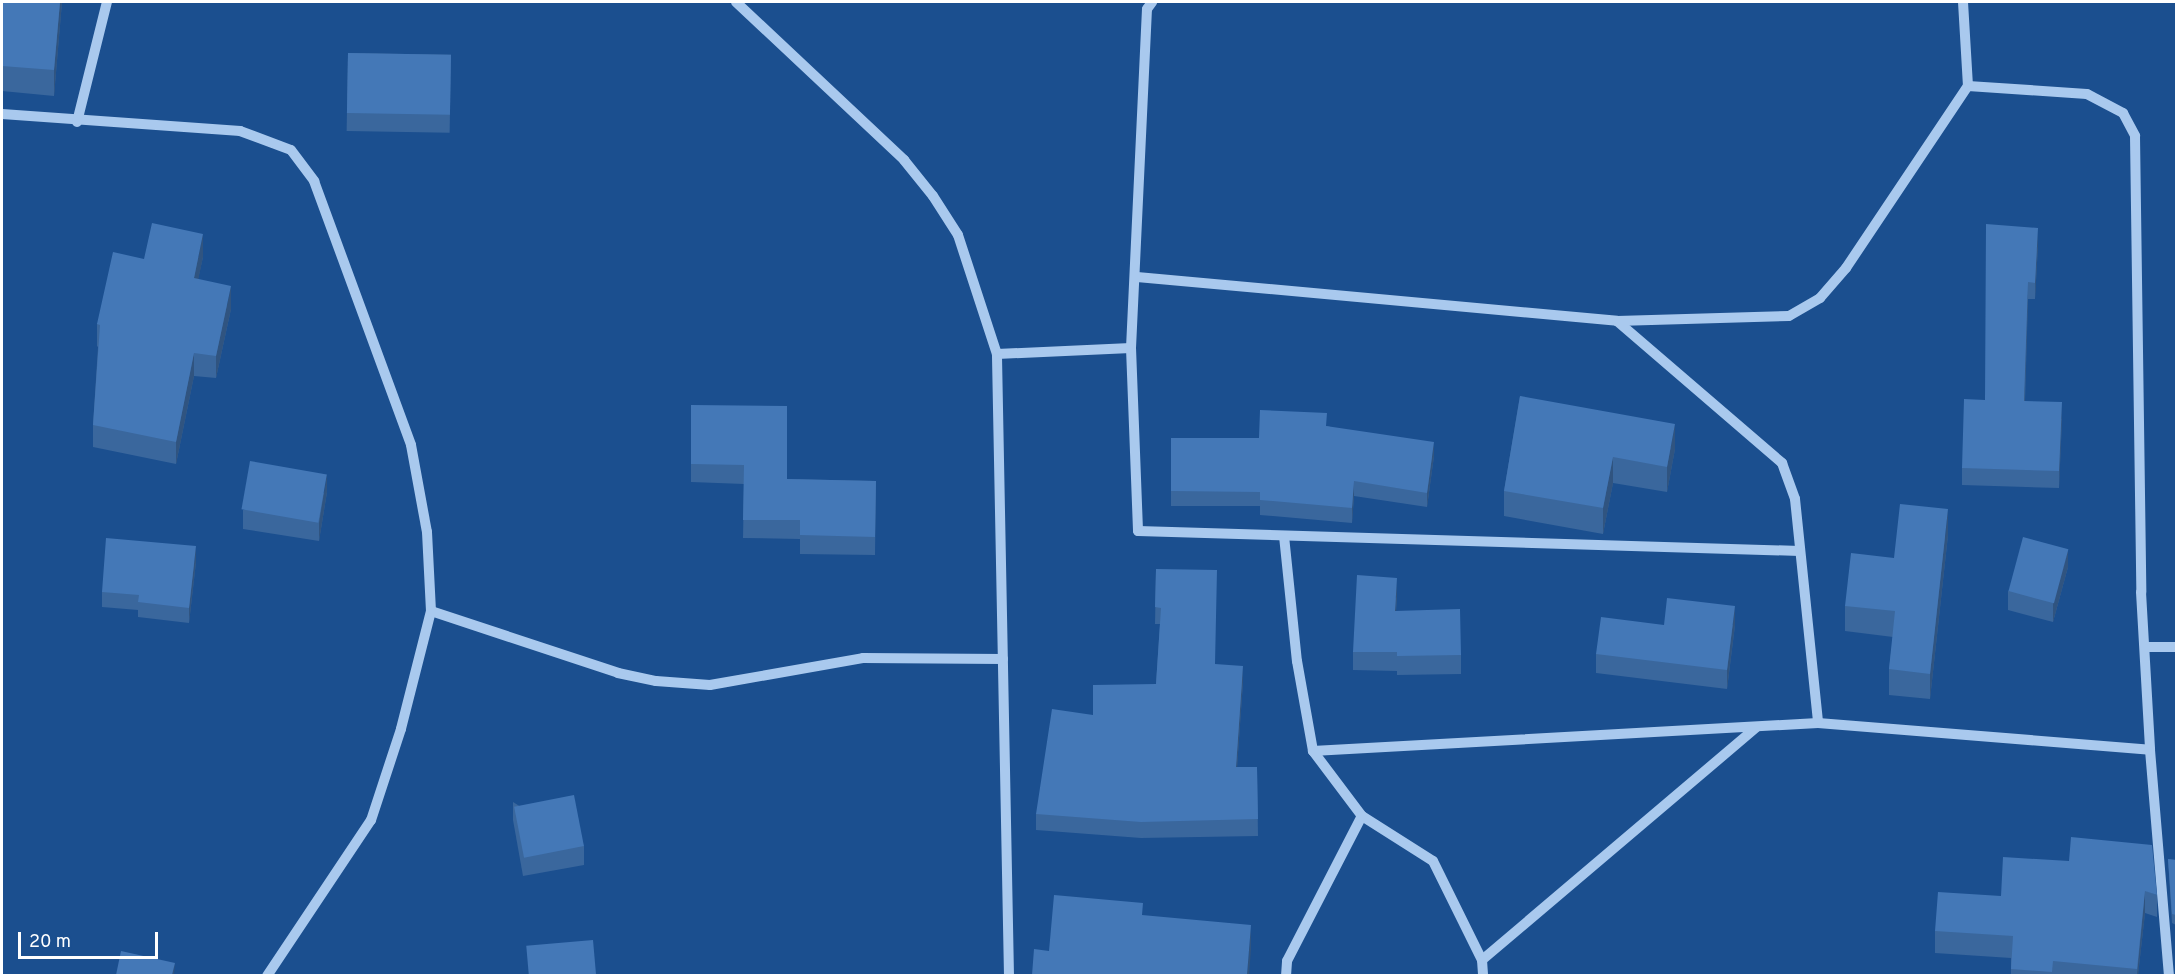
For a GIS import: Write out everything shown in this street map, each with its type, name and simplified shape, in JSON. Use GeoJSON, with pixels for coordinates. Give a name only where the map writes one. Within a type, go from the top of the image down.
{"type":"FeatureCollection","features":[{"type":"Feature","properties":{"kind":"street"},"geometry":{"type":"LineString","coordinates":[[76,122],[107,2]]}},
{"type":"Feature","properties":{"kind":"street"},"geometry":{"type":"LineString","coordinates":[[736,2],[904,160],[933,196],[958,235],[997,354],[1009,975]]}},
{"type":"Feature","properties":{"kind":"street"},"geometry":{"type":"LineString","coordinates":[[1152,2],[1147,9],[1137,277],[1131,348],[1138,531],[1800,551]]}},
{"type":"Feature","properties":{"kind":"street"},"geometry":{"type":"LineString","coordinates":[[1137,277],[1617,321],[1789,316],[1820,298],[1846,268],[1968,86],[1963,2]]}},
{"type":"Feature","properties":{"kind":"street"},"geometry":{"type":"LineString","coordinates":[[1968,86],[2087,94],[2123,113],[2135,136],[2145,646],[2150,750],[2169,975]]}},
{"type":"Feature","properties":{"kind":"street"},"geometry":{"type":"LineString","coordinates":[[2,114],[76,122],[240,131],[291,150],[314,181],[411,445],[427,532],[431,611],[401,729],[371,820],[267,975]]}},
{"type":"Feature","properties":{"kind":"street"},"geometry":{"type":"LineString","coordinates":[[1617,321],[1782,463],[1795,499],[1818,723]]}},
{"type":"Feature","properties":{"kind":"street"},"geometry":{"type":"LineString","coordinates":[[997,354],[1131,348]]}},
{"type":"Feature","properties":{"kind":"street"},"geometry":{"type":"LineString","coordinates":[[1284,536],[1297,661],[1313,751],[1362,816],[1433,861],[1482,960],[1483,975]]}},
{"type":"Feature","properties":{"kind":"street"},"geometry":{"type":"LineString","coordinates":[[431,611],[618,673],[656,681],[710,685],[863,658],[1003,658]]}},
{"type":"Feature","properties":{"kind":"street"},"geometry":{"type":"LineString","coordinates":[[2145,646],[2176,646]]}},
{"type":"Feature","properties":{"kind":"street"},"geometry":{"type":"LineString","coordinates":[[1313,751],[1818,723],[2150,750]]}},
{"type":"Feature","properties":{"kind":"street"},"geometry":{"type":"LineString","coordinates":[[1482,960],[1756,728]]}},
{"type":"Feature","properties":{"kind":"street"},"geometry":{"type":"LineString","coordinates":[[1286,975],[1287,961],[1362,816]]}},
{"type":"Feature","properties":{"kind":"building"},"geometry":{"type":"Polygon","coordinates":[[[2,2],[60,2],[54,70],[2,66],[2,2]]]}},
{"type":"Feature","properties":{"kind":"building"},"geometry":{"type":"Polygon","coordinates":[[[348,53],[451,55],[450,115],[347,113],[348,53]]]}},
{"type":"Feature","properties":{"kind":"building"},"geometry":{"type":"Polygon","coordinates":[[[152,223],[203,234],[194,278],[231,286],[216,356],[194,353],[176,442],[93,425],[100,325],[97,324],[113,252],[144,259],[152,223]]]}},
{"type":"Feature","properties":{"kind":"building"},"geometry":{"type":"Polygon","coordinates":[[[1986,224],[2038,228],[2035,283],[2028,282],[2024,401],[2062,402],[2059,471],[1962,468],[1964,399],[1985,400],[1986,224]]]}},
{"type":"Feature","properties":{"kind":"building"},"geometry":{"type":"Polygon","coordinates":[[[1520,396],[1675,424],[1667,467],[1613,457],[1603,508],[1504,491],[1520,396]]]}},
{"type":"Feature","properties":{"kind":"building"},"geometry":{"type":"Polygon","coordinates":[[[691,405],[787,406],[787,479],[876,481],[875,537],[800,535],[800,520],[743,520],[744,465],[691,464],[691,405]]]}},
{"type":"Feature","properties":{"kind":"building"},"geometry":{"type":"Polygon","coordinates":[[[1260,410],[1327,413],[1326,426],[1434,442],[1427,493],[1354,481],[1352,508],[1260,500],[1260,492],[1171,491],[1171,438],[1259,438],[1260,410]]]}},
{"type":"Feature","properties":{"kind":"building"},"geometry":{"type":"Polygon","coordinates":[[[250,461],[327,475],[318,523],[241,509],[250,461]]]}},
{"type":"Feature","properties":{"kind":"building"},"geometry":{"type":"Polygon","coordinates":[[[1900,504],[1948,509],[1930,674],[1889,669],[1895,611],[1845,606],[1851,553],[1894,558],[1900,504]]]}},
{"type":"Feature","properties":{"kind":"building"},"geometry":{"type":"Polygon","coordinates":[[[2023,537],[2068,549],[2054,603],[2009,591],[2023,537]]]}},
{"type":"Feature","properties":{"kind":"building"},"geometry":{"type":"Polygon","coordinates":[[[106,538],[196,546],[189,608],[138,602],[139,595],[102,592],[106,538]]]}},
{"type":"Feature","properties":{"kind":"building"},"geometry":{"type":"Polygon","coordinates":[[[1156,569],[1217,570],[1215,664],[1243,666],[1236,767],[1257,767],[1258,819],[1141,822],[1036,814],[1052,709],[1093,715],[1093,685],[1156,684],[1161,608],[1155,607],[1156,569]]]}},
{"type":"Feature","properties":{"kind":"building"},"geometry":{"type":"Polygon","coordinates":[[[1357,575],[1397,578],[1395,611],[1460,609],[1461,655],[1397,656],[1397,652],[1353,652],[1357,575]]]}},
{"type":"Feature","properties":{"kind":"building"},"geometry":{"type":"Polygon","coordinates":[[[1667,598],[1735,606],[1727,670],[1596,654],[1601,617],[1664,625],[1667,598]]]}},
{"type":"Feature","properties":{"kind":"building"},"geometry":{"type":"Polygon","coordinates":[[[574,795],[584,846],[524,858],[514,807],[574,795]]]}},
{"type":"Feature","properties":{"kind":"building"},"geometry":{"type":"Polygon","coordinates":[[[2071,837],[2152,845],[2157,895],[2145,891],[2137,969],[2053,961],[2052,972],[2011,969],[2013,936],[1935,931],[1938,892],[2001,896],[2003,857],[2069,861],[2071,837]]]}},
{"type":"Feature","properties":{"kind":"building"},"geometry":{"type":"Polygon","coordinates":[[[2168,859],[2176,860],[2176,915],[2172,914],[2168,859]]]}},
{"type":"Feature","properties":{"kind":"building"},"geometry":{"type":"Polygon","coordinates":[[[1054,895],[1143,903],[1142,915],[1251,925],[1247,975],[1032,975],[1034,949],[1049,951],[1054,895]]]}},
{"type":"Feature","properties":{"kind":"building"},"geometry":{"type":"Polygon","coordinates":[[[593,940],[596,975],[529,976],[526,946],[593,940]]]}},
{"type":"Feature","properties":{"kind":"building"},"geometry":{"type":"Polygon","coordinates":[[[121,951],[175,963],[172,975],[116,975],[121,951]]]}}]}
